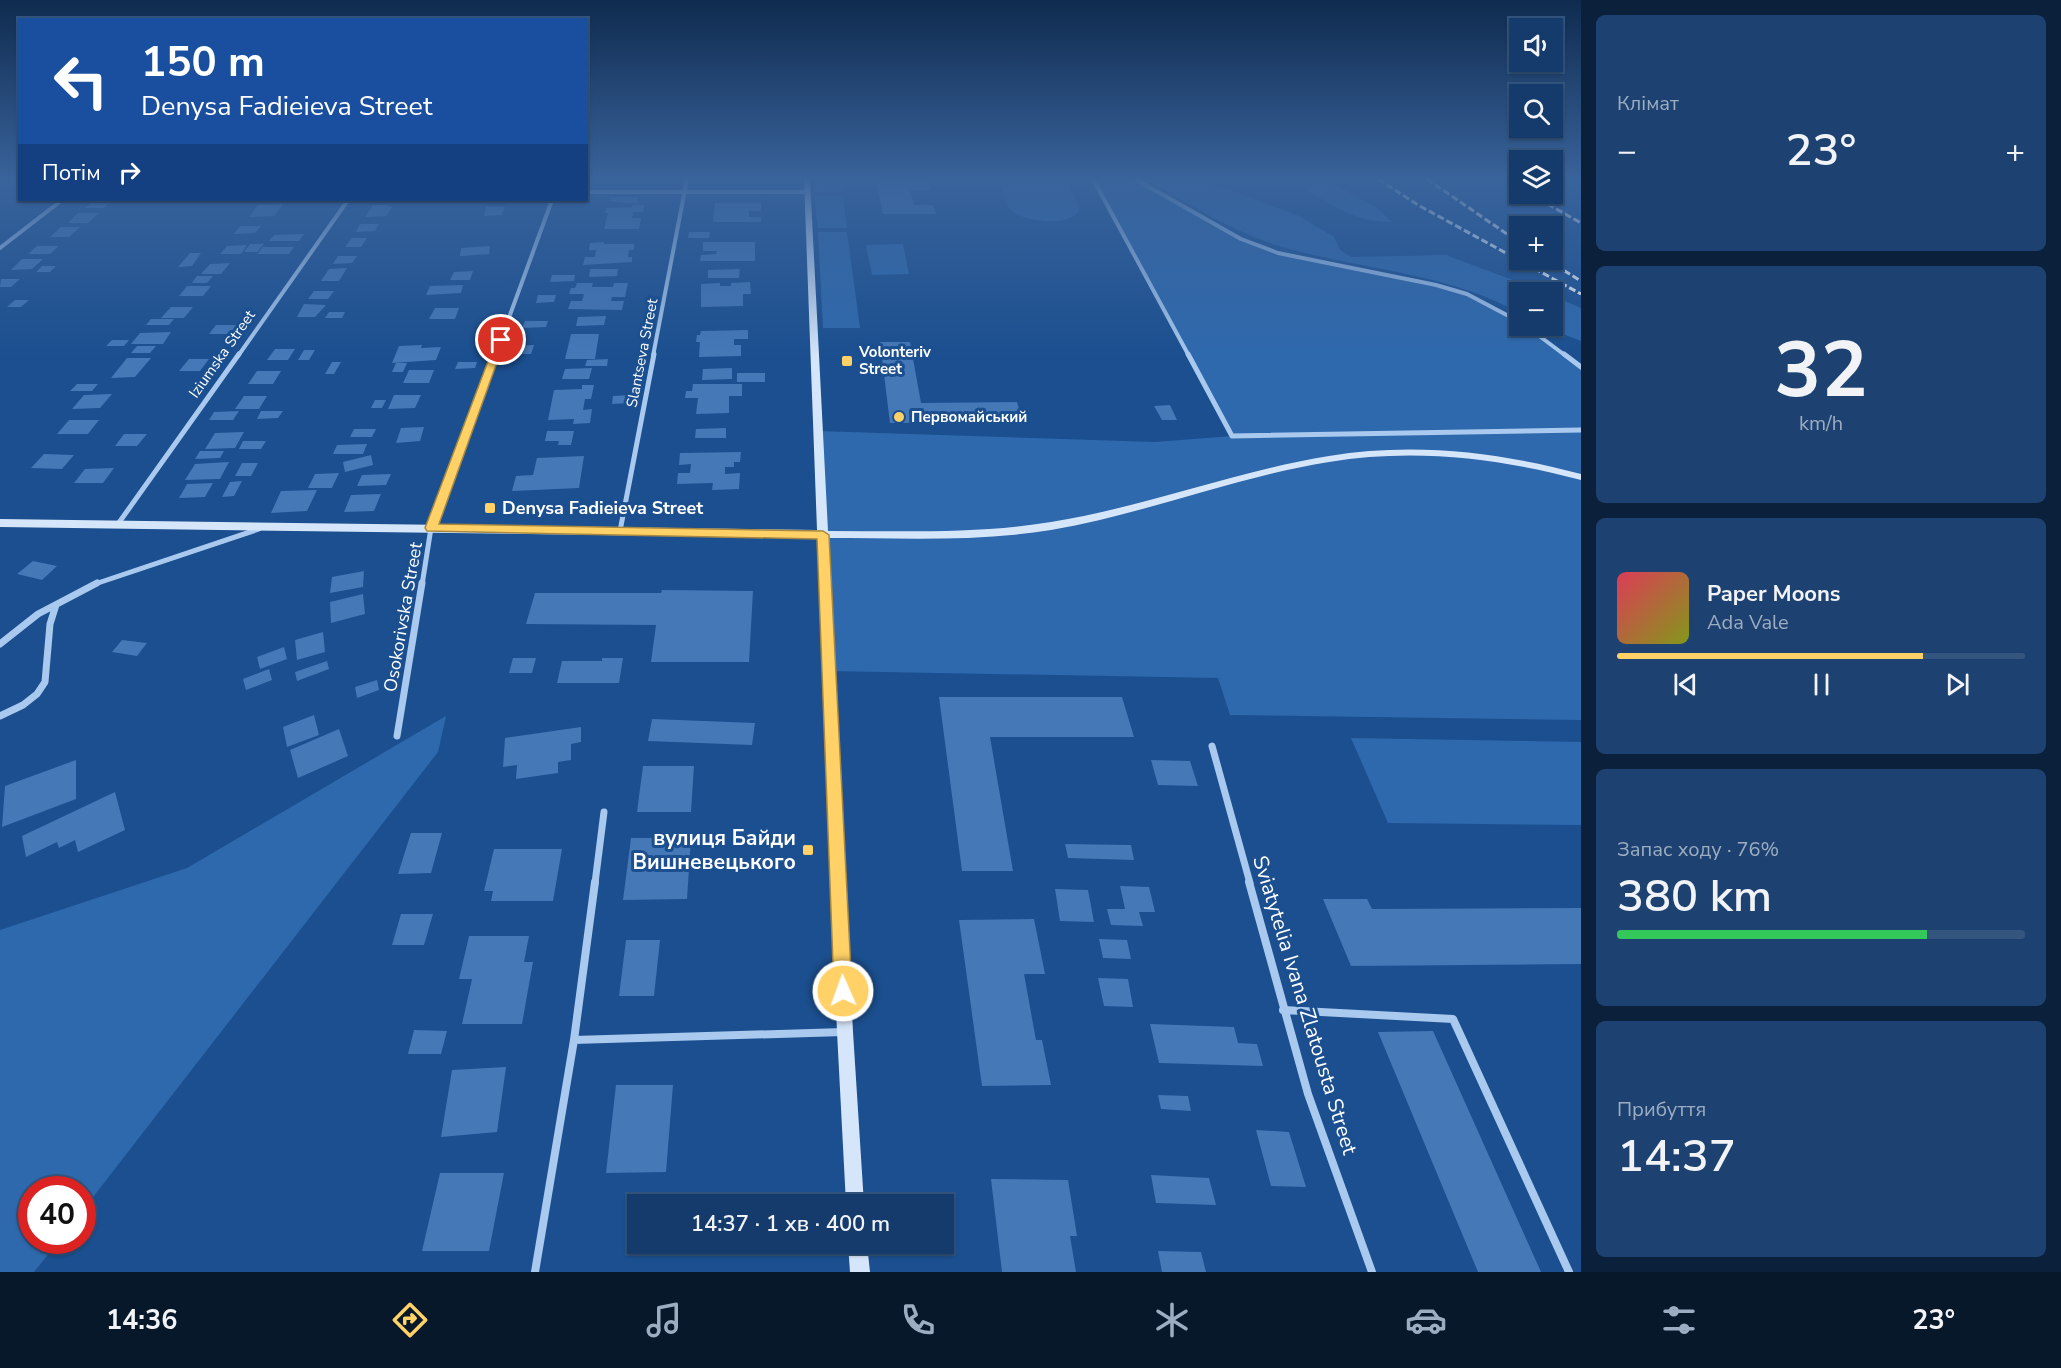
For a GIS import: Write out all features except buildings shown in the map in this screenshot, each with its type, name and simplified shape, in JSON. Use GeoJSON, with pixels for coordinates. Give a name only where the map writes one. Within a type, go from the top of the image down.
{"type":"FeatureCollection","features":[{"type":"Feature","properties":{"kind":"street"},"geometry":{"type":"LineString","coordinates":[[0,248],[12,238]]}},
{"type":"Feature","properties":{"kind":"street","name":"Iziumska Street"},"geometry":{"type":"LineString","coordinates":[[118,524],[321,238]]}},
{"type":"Feature","properties":{"kind":"street","name":"Osokorivska Street"},"geometry":{"type":"LineString","coordinates":[[397,736],[431,528],[538,238]]}},
{"type":"Feature","properties":{"kind":"street","name":"Slantseva Street"},"geometry":{"type":"LineString","coordinates":[[621,531],[676,238]]}},
{"type":"Feature","properties":{"kind":"street"},"geometry":{"type":"LineString","coordinates":[[809,238],[854,1194]]}},
{"type":"Feature","properties":{"kind":"street"},"geometry":{"type":"LineString","coordinates":[[1125,238],[1232,436],[1581,430]]}},
{"type":"Feature","properties":{"kind":"street"},"geometry":{"type":"LineString","coordinates":[[1240,238],[1278,253],[1436,285],[1467,294],[1509,316]]}},
{"type":"Feature","properties":{"kind":"street"},"geometry":{"type":"LineString","coordinates":[[1539,336],[1581,368]]}},
{"type":"Feature","properties":{"kind":"street"},"geometry":{"type":"LineString","coordinates":[[0,523],[823,535],[968,533],[1049,527],[1089,520],[1325,460],[1371,453],[1461,454],[1511,461],[1581,477]]}},
{"type":"Feature","properties":{"kind":"street"},"geometry":{"type":"LineString","coordinates":[[0,644],[38,614],[88,586],[269,526]]}},
{"type":"Feature","properties":{"kind":"street"},"geometry":{"type":"LineString","coordinates":[[0,716],[32,701],[46,684],[49,659],[46,636],[48,621],[56,604]]}},
{"type":"Feature","properties":{"kind":"street","name":"Sviatytelia Ivana Zlatousta Street"},"geometry":{"type":"LineString","coordinates":[[1212,746],[1308,1094],[1372,1272]]}},
{"type":"Feature","properties":{"kind":"street"},"geometry":{"type":"LineString","coordinates":[[535,1272],[574,1040],[604,812]]}},
{"type":"Feature","properties":{"kind":"street"},"geometry":{"type":"LineString","coordinates":[[1283,1010],[1453,1019],[1569,1272]]}},
{"type":"Feature","properties":{"kind":"street"},"geometry":{"type":"LineString","coordinates":[[574,1040],[845,1032]]}},
{"type":"Feature","properties":{"kind":"street"},"geometry":{"type":"LineString","coordinates":[[859,1254],[860,1272]]}},
{"type":"Feature","properties":{"kind":"shaded area"},"geometry":{"type":"Polygon","coordinates":[[[818,238],[848,238],[860,328],[823,328],[818,238]]]}},
{"type":"Feature","properties":{"kind":"shaded area"},"geometry":{"type":"Polygon","coordinates":[[[1125,238],[1240,238],[1278,253],[1467,294],[1509,317],[1509,336],[1539,336],[1581,367],[1581,720],[1230,715],[1218,678],[829,671],[818,431],[1155,442],[1232,436],[1125,238]]]}},
{"type":"Feature","properties":{"kind":"shaded area"},"geometry":{"type":"Polygon","coordinates":[[[1258,238],[1335,238],[1340,250],[1351,257],[1446,255],[1518,282],[1509,282],[1509,308],[1464,289],[1435,281],[1286,248],[1258,238]]]}},
{"type":"Feature","properties":{"kind":"shaded area"},"geometry":{"type":"Polygon","coordinates":[[[903,244],[909,274],[872,275],[866,245],[903,244]]]}},
{"type":"Feature","properties":{"kind":"shaded area"},"geometry":{"type":"Polygon","coordinates":[[[1563,300],[1581,308],[1581,341],[1563,334],[1563,300]]]}},
{"type":"Feature","properties":{"kind":"shaded area"},"geometry":{"type":"Polygon","coordinates":[[[446,716],[438,752],[96,1193],[96,1176],[18,1176],[18,1254],[49,1254],[34,1272],[0,1272],[0,930],[187,868],[446,716]]]}},
{"type":"Feature","properties":{"kind":"shaded area"},"geometry":{"type":"Polygon","coordinates":[[[1351,738],[1581,742],[1581,825],[1388,823],[1351,738]]]}},
{"type":"Feature","properties":{"kind":"railway"},"geometry":{"type":"LineString","coordinates":[[1479,238],[1581,294]]}},
{"type":"Feature","properties":{"kind":"railway"},"geometry":{"type":"LineString","coordinates":[[1563,270],[1581,281]]}},
{"type":"Feature","properties":{"kind":"place","name":"Volonteriv Street"},"geometry":{"type":"Point","coordinates":[847,361]}},
{"type":"Feature","properties":{"kind":"place","name":"Первомайський"},"geometry":{"type":"Point","coordinates":[899,417]}},
{"type":"Feature","properties":{"kind":"place","name":"Denysa Fadieieva Street"},"geometry":{"type":"Point","coordinates":[490,508]}},
{"type":"Feature","properties":{"kind":"place","name":"вулиця Байди Вишневецького"},"geometry":{"type":"Point","coordinates":[808,850]}},
{"type":"Feature","properties":{"kind":"route"},"geometry":{"type":"LineString","coordinates":[[501,340],[431,528],[823,535],[843,991]]}}]}
